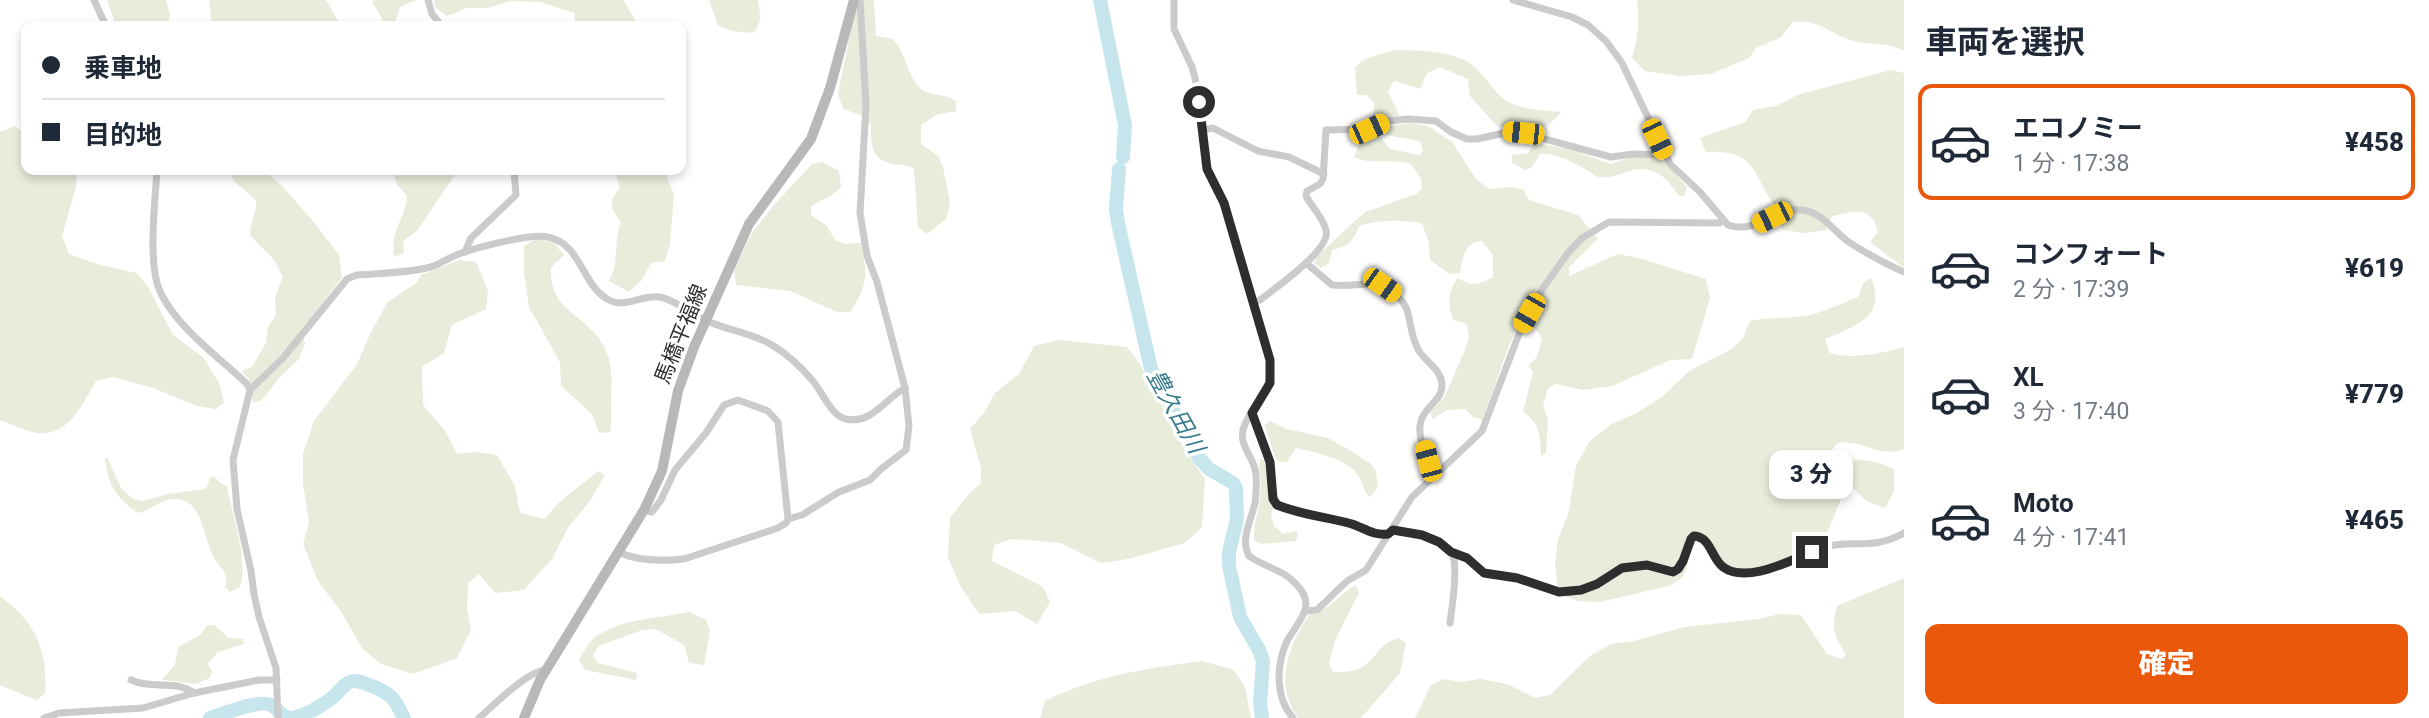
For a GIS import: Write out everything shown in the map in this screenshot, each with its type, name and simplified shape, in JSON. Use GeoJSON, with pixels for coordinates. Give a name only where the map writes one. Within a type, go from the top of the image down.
{"type":"FeatureCollection","features":[{"type":"Feature","properties":{"kind":"main road","name":"馬橋平福線"},"geometry":{"type":"LineString","coordinates":[[524,718],[546,670],[644,510],[662,471],[678,391],[705,320],[749,224],[811,139],[830,88],[854,0]]}},
{"type":"Feature","properties":{"kind":"street"},"geometry":{"type":"LineString","coordinates":[[94,0],[104,21]]}},
{"type":"Feature","properties":{"kind":"street"},"geometry":{"type":"LineString","coordinates":[[428,0],[432,14],[438,21]]}},
{"type":"Feature","properties":{"kind":"street"},"geometry":{"type":"LineString","coordinates":[[788,519],[802,515],[839,492],[870,480],[906,450],[909,426],[905,388],[877,282],[867,256],[860,214],[866,105],[860,0]]}},
{"type":"Feature","properties":{"kind":"street"},"geometry":{"type":"LineString","coordinates":[[1174,0],[1174,29],[1192,66],[1207,169],[1224,203],[1254,302],[1271,372],[1267,390],[1243,431],[1244,447],[1253,460],[1256,476],[1255,504],[1246,538],[1246,551],[1258,562],[1278,571],[1298,585],[1303,594],[1304,617],[1286,645],[1279,691],[1285,710],[1293,718]]}},
{"type":"Feature","properties":{"kind":"street"},"geometry":{"type":"LineString","coordinates":[[1513,0],[1572,17],[1588,25],[1605,41],[1628,75],[1665,155],[1678,174],[1700,192],[1722,220],[1735,227],[1746,228],[1788,210],[1814,213],[1847,241],[1904,272]]}},
{"type":"Feature","properties":{"kind":"street"},"geometry":{"type":"LineString","coordinates":[[1254,302],[1306,263],[1322,245],[1328,233],[1307,196],[1311,188],[1320,184],[1324,174],[1326,131],[1369,129],[1387,121],[1408,119],[1436,121],[1467,139],[1509,132],[1523,133],[1611,157],[1634,154],[1665,155]]}},
{"type":"Feature","properties":{"kind":"street"},"geometry":{"type":"LineString","coordinates":[[1202,130],[1213,128],[1238,142],[1289,157],[1324,174]]}},
{"type":"Feature","properties":{"kind":"street"},"geometry":{"type":"LineString","coordinates":[[157,175],[154,270],[158,286],[180,321],[247,384],[250,390]]}},
{"type":"Feature","properties":{"kind":"street"},"geometry":{"type":"LineString","coordinates":[[465,252],[471,238],[516,195],[514,175]]}},
{"type":"Feature","properties":{"kind":"street"},"geometry":{"type":"LineString","coordinates":[[1305,611],[1317,610],[1347,581],[1366,570],[1404,507],[1485,426],[1522,326],[1555,270],[1582,238],[1609,222],[1719,223],[1722,220]]}},
{"type":"Feature","properties":{"kind":"street"},"geometry":{"type":"LineString","coordinates":[[278,714],[276,668],[256,605],[233,475],[236,442],[250,390],[283,358],[347,279],[356,275],[430,267],[465,252],[531,237],[551,237],[572,250],[589,281],[606,299],[623,303],[640,297],[667,299],[705,320],[754,336],[772,345],[789,357],[812,380],[838,416],[848,420],[861,418],[875,412],[905,388]]}},
{"type":"Feature","properties":{"kind":"street"},"geometry":{"type":"LineString","coordinates":[[1306,263],[1332,285],[1382,285],[1401,298],[1419,351],[1439,373],[1442,383],[1440,394],[1421,418],[1419,428],[1433,478]]}},
{"type":"Feature","properties":{"kind":"street"},"geometry":{"type":"LineString","coordinates":[[618,552],[626,556],[669,561],[684,559],[744,537],[779,528],[786,523],[788,519],[778,422],[768,411],[738,400],[724,405],[706,433],[675,470],[661,500],[652,512],[644,510]]}},
{"type":"Feature","properties":{"kind":"street"},"geometry":{"type":"LineString","coordinates":[[1252,413],[1270,462],[1273,499],[1277,505],[1353,525],[1375,534],[1390,532],[1422,535],[1467,558],[1484,573],[1517,578],[1559,592],[1571,592],[1597,584],[1622,568],[1647,565],[1673,572],[1683,561],[1694,536],[1700,536],[1706,541],[1722,566],[1738,572],[1752,572],[1773,568],[1827,547],[1870,545],[1885,542],[1904,533]]}},
{"type":"Feature","properties":{"kind":"street"},"geometry":{"type":"LineString","coordinates":[[1450,623],[1454,563],[1451,552]]}},
{"type":"Feature","properties":{"kind":"street"},"geometry":{"type":"LineString","coordinates":[[479,718],[523,681],[540,670],[546,670]]}},
{"type":"Feature","properties":{"kind":"street"},"geometry":{"type":"LineString","coordinates":[[131,680],[151,686],[177,685],[194,693]]}},
{"type":"Feature","properties":{"kind":"street"},"geometry":{"type":"LineString","coordinates":[[44,718],[60,713],[143,708],[194,693],[259,680],[277,680]]}},
{"type":"Feature","properties":{"kind":"green space"},"geometry":{"type":"Polygon","coordinates":[[[107,0],[166,0],[170,15],[168,21],[114,21],[107,0]]]}},
{"type":"Feature","properties":{"kind":"green space"},"geometry":{"type":"Polygon","coordinates":[[[209,0],[326,0],[338,21],[211,21],[209,0]]]}},
{"type":"Feature","properties":{"kind":"green space"},"geometry":{"type":"Polygon","coordinates":[[[416,0],[400,7],[396,21],[382,21],[372,2],[416,0]]]}},
{"type":"Feature","properties":{"kind":"green space"},"geometry":{"type":"Polygon","coordinates":[[[434,0],[623,0],[636,21],[575,21],[575,13],[540,2],[511,1],[488,8],[467,8],[447,16],[435,7],[434,0]]]}},
{"type":"Feature","properties":{"kind":"green space"},"geometry":{"type":"Polygon","coordinates":[[[709,0],[758,0],[760,18],[756,29],[753,33],[732,31],[718,25],[709,0]]]}},
{"type":"Feature","properties":{"kind":"green space"},"geometry":{"type":"Polygon","coordinates":[[[863,0],[874,0],[876,36],[893,39],[919,87],[927,93],[956,101],[956,111],[936,115],[921,125],[921,144],[938,156],[943,167],[950,203],[946,219],[927,234],[918,227],[914,169],[880,159],[873,149],[871,124],[861,115],[843,109],[838,94],[854,15],[863,0]]]}},
{"type":"Feature","properties":{"kind":"green space"},"geometry":{"type":"Polygon","coordinates":[[[1637,0],[1904,0],[1904,51],[1891,46],[1850,40],[1810,22],[1793,22],[1781,37],[1756,48],[1749,58],[1711,74],[1679,76],[1645,71],[1632,58],[1638,29],[1637,0]]]}},
{"type":"Feature","properties":{"kind":"green space"},"geometry":{"type":"Polygon","coordinates":[[[1394,50],[1448,54],[1475,67],[1499,95],[1512,104],[1561,112],[1554,120],[1540,128],[1497,126],[1470,96],[1468,79],[1440,67],[1427,73],[1420,89],[1394,81],[1388,92],[1399,115],[1373,119],[1374,102],[1366,95],[1357,95],[1355,68],[1363,60],[1394,50]]]}},
{"type":"Feature","properties":{"kind":"green space"},"geometry":{"type":"Polygon","coordinates":[[[1891,70],[1904,73],[1904,268],[1870,242],[1878,232],[1871,217],[1861,212],[1832,216],[1826,230],[1805,233],[1782,230],[1779,222],[1783,214],[1748,163],[1739,156],[1725,152],[1706,152],[1700,138],[1745,122],[1753,110],[1776,106],[1797,95],[1891,70]]]}},
{"type":"Feature","properties":{"kind":"green space"},"geometry":{"type":"Polygon","coordinates":[[[1409,123],[1428,126],[1452,142],[1476,179],[1489,189],[1523,189],[1529,200],[1578,215],[1598,239],[1569,267],[1569,276],[1618,254],[1706,279],[1710,298],[1692,359],[1670,360],[1612,386],[1584,390],[1556,384],[1548,388],[1543,406],[1548,419],[1546,453],[1541,456],[1540,437],[1536,426],[1523,412],[1533,372],[1528,366],[1537,357],[1542,339],[1532,322],[1521,320],[1482,420],[1473,417],[1465,409],[1447,410],[1432,419],[1431,411],[1444,398],[1469,337],[1467,324],[1454,320],[1450,310],[1452,288],[1458,278],[1476,284],[1493,277],[1493,255],[1482,241],[1476,242],[1465,252],[1460,273],[1450,274],[1430,260],[1429,243],[1422,223],[1390,221],[1359,226],[1350,243],[1332,250],[1329,263],[1321,268],[1314,263],[1318,255],[1365,212],[1416,194],[1422,189],[1421,179],[1411,164],[1366,161],[1354,157],[1359,137],[1367,135],[1381,137],[1390,149],[1420,155],[1423,151],[1420,141],[1386,135],[1381,130],[1409,123]]]}},
{"type":"Feature","properties":{"kind":"green space"},"geometry":{"type":"Polygon","coordinates":[[[14,126],[21,131],[21,175],[77,175],[62,236],[69,254],[100,265],[137,273],[148,287],[173,335],[204,358],[220,385],[224,403],[216,409],[197,406],[153,388],[113,377],[96,381],[80,409],[58,430],[37,433],[0,420],[0,132],[14,126]]]}},
{"type":"Feature","properties":{"kind":"green space"},"geometry":{"type":"Polygon","coordinates":[[[1535,143],[1573,150],[1610,164],[1629,158],[1654,158],[1664,161],[1687,187],[1684,196],[1679,196],[1663,177],[1648,170],[1599,177],[1551,155],[1540,154],[1532,167],[1525,170],[1512,163],[1512,155],[1528,153],[1535,143]]]}},
{"type":"Feature","properties":{"kind":"green space"},"geometry":{"type":"Polygon","coordinates":[[[823,162],[839,171],[841,187],[811,207],[811,215],[827,226],[835,240],[846,244],[861,243],[863,254],[865,279],[861,294],[850,312],[837,312],[790,291],[736,285],[734,269],[752,233],[812,164],[823,162]]]}},
{"type":"Feature","properties":{"kind":"green space"},"geometry":{"type":"Polygon","coordinates":[[[232,175],[270,175],[312,220],[339,255],[342,277],[302,331],[305,344],[298,360],[262,400],[253,403],[250,381],[242,371],[252,367],[266,343],[268,327],[276,315],[275,297],[283,277],[275,261],[250,235],[256,200],[234,181],[232,175]]]}},
{"type":"Feature","properties":{"kind":"green space"},"geometry":{"type":"Polygon","coordinates":[[[394,175],[455,175],[417,231],[403,241],[404,253],[394,257],[394,239],[407,196],[394,175]]]}},
{"type":"Feature","properties":{"kind":"green space"},"geometry":{"type":"Polygon","coordinates":[[[616,175],[666,175],[674,194],[670,244],[665,261],[651,263],[642,280],[629,292],[609,281],[621,222],[612,201],[620,188],[616,175]]]}},
{"type":"Feature","properties":{"kind":"green space"},"geometry":{"type":"Polygon","coordinates":[[[536,239],[553,242],[564,255],[551,267],[554,291],[565,307],[597,336],[609,358],[610,432],[599,433],[592,414],[561,386],[560,362],[529,307],[524,272],[524,246],[536,239]]]}},
{"type":"Feature","properties":{"kind":"green space"},"geometry":{"type":"Polygon","coordinates":[[[459,260],[476,262],[488,291],[486,309],[452,325],[444,353],[422,367],[423,405],[445,431],[457,454],[477,452],[497,455],[515,486],[520,513],[545,519],[563,499],[598,471],[605,475],[590,501],[569,526],[552,559],[524,590],[495,593],[479,574],[468,583],[467,608],[471,630],[457,658],[413,674],[381,664],[362,648],[342,613],[318,581],[303,544],[309,523],[303,483],[303,454],[314,421],[357,364],[388,302],[416,283],[422,274],[459,260]]]}},
{"type":"Feature","properties":{"kind":"green space"},"geometry":{"type":"Polygon","coordinates":[[[1871,278],[1875,302],[1865,319],[1825,339],[1830,353],[1847,356],[1867,355],[1904,347],[1904,449],[1886,452],[1846,442],[1837,443],[1830,453],[1837,461],[1866,461],[1894,469],[1894,491],[1885,508],[1866,501],[1852,487],[1847,488],[1822,542],[1804,559],[1779,570],[1752,572],[1728,565],[1704,536],[1688,541],[1689,560],[1686,570],[1682,578],[1669,586],[1599,602],[1578,601],[1564,596],[1558,590],[1555,565],[1558,539],[1568,515],[1576,466],[1589,442],[1610,425],[1637,413],[1662,397],[1689,371],[1732,349],[1743,338],[1750,321],[1809,315],[1822,311],[1858,297],[1864,282],[1871,278]]]}},
{"type":"Feature","properties":{"kind":"green space"},"geometry":{"type":"Polygon","coordinates":[[[1059,340],[1127,347],[1140,364],[1186,452],[1205,479],[1202,527],[1185,543],[1128,559],[1101,563],[1061,543],[1012,539],[994,545],[992,561],[1043,587],[1050,602],[1037,624],[1015,611],[979,614],[960,585],[948,558],[950,518],[981,483],[981,468],[970,429],[984,413],[995,393],[1019,374],[1034,346],[1059,340]]]}},
{"type":"Feature","properties":{"kind":"green space"},"geometry":{"type":"Polygon","coordinates":[[[1270,421],[1287,429],[1328,438],[1346,448],[1371,464],[1376,471],[1378,487],[1370,497],[1360,478],[1349,466],[1312,452],[1296,448],[1287,462],[1278,461],[1264,425],[1270,421]]]}},
{"type":"Feature","properties":{"kind":"green space"},"geometry":{"type":"Polygon","coordinates":[[[107,457],[121,488],[133,499],[143,501],[168,494],[206,489],[210,478],[214,476],[227,486],[241,551],[240,587],[230,592],[225,587],[225,575],[214,558],[200,518],[192,506],[182,500],[173,499],[138,513],[114,490],[106,467],[107,457]]]}},
{"type":"Feature","properties":{"kind":"green space"},"geometry":{"type":"Polygon","coordinates":[[[1261,458],[1266,461],[1274,526],[1283,534],[1294,531],[1298,533],[1296,541],[1261,544],[1254,540],[1261,494],[1261,458]]]}},
{"type":"Feature","properties":{"kind":"green space"},"geometry":{"type":"Polygon","coordinates":[[[1904,578],[1904,718],[1415,718],[1431,685],[1444,679],[1462,682],[1480,679],[1507,684],[1535,698],[1550,695],[1590,656],[1611,644],[1635,641],[1684,627],[1759,619],[1780,614],[1801,615],[1827,654],[1841,659],[1846,655],[1835,632],[1837,606],[1904,578]]]}},
{"type":"Feature","properties":{"kind":"green space"},"geometry":{"type":"Polygon","coordinates":[[[1356,585],[1359,593],[1335,640],[1329,663],[1333,672],[1348,672],[1366,665],[1388,642],[1398,638],[1406,643],[1400,673],[1361,718],[1298,718],[1291,705],[1285,679],[1295,640],[1309,615],[1322,610],[1356,585]]]}},
{"type":"Feature","properties":{"kind":"green space"},"geometry":{"type":"Polygon","coordinates":[[[0,596],[22,616],[37,638],[44,664],[45,694],[36,700],[0,685],[0,596]]]}},
{"type":"Feature","properties":{"kind":"green space"},"geometry":{"type":"Polygon","coordinates":[[[689,612],[706,620],[710,631],[704,665],[689,663],[684,645],[656,629],[642,630],[599,646],[593,655],[598,663],[637,673],[636,680],[585,670],[579,660],[594,638],[615,626],[689,612]]]}},
{"type":"Feature","properties":{"kind":"green space"},"geometry":{"type":"Polygon","coordinates":[[[208,625],[214,625],[229,638],[243,639],[244,644],[218,652],[208,664],[212,671],[210,678],[196,684],[162,680],[175,665],[178,647],[200,635],[208,625]]]}},
{"type":"Feature","properties":{"kind":"green space"},"geometry":{"type":"Polygon","coordinates":[[[1202,661],[1234,670],[1245,687],[1251,718],[1040,718],[1045,701],[1083,685],[1142,670],[1202,661]]]}},
{"type":"Feature","properties":{"kind":"waterway","name":"豊久田川"},"geometry":{"type":"LineString","coordinates":[[1100,0],[1125,125],[1123,157]]}},
{"type":"Feature","properties":{"kind":"waterway","name":"豊久田川"},"geometry":{"type":"LineString","coordinates":[[1119,169],[1116,209],[1118,223],[1151,369],[1199,458],[1209,469],[1233,483],[1236,488],[1237,519],[1229,552],[1229,566],[1240,617],[1263,661],[1260,704],[1262,718]]}},
{"type":"Feature","properties":{"kind":"waterway"},"geometry":{"type":"LineString","coordinates":[[292,718],[318,707],[346,684],[356,681],[375,687],[390,696],[404,718]]}},
{"type":"Feature","properties":{"kind":"waterway"},"geometry":{"type":"LineString","coordinates":[[210,718],[258,704],[271,705],[289,718]]}},
{"type":"Feature","properties":{"kind":"route"},"geometry":{"type":"LineString","coordinates":[[1199,102],[1207,169],[1224,203],[1270,360],[1270,383],[1252,413],[1270,462],[1273,499],[1277,505],[1353,525],[1375,534],[1388,534],[1393,530],[1413,532],[1439,542],[1451,552],[1467,558],[1484,573],[1517,578],[1559,592],[1581,590],[1597,584],[1622,568],[1647,565],[1673,572],[1683,561],[1694,536],[1700,536],[1706,541],[1722,566],[1738,572],[1762,571],[1812,552]]}}]}
